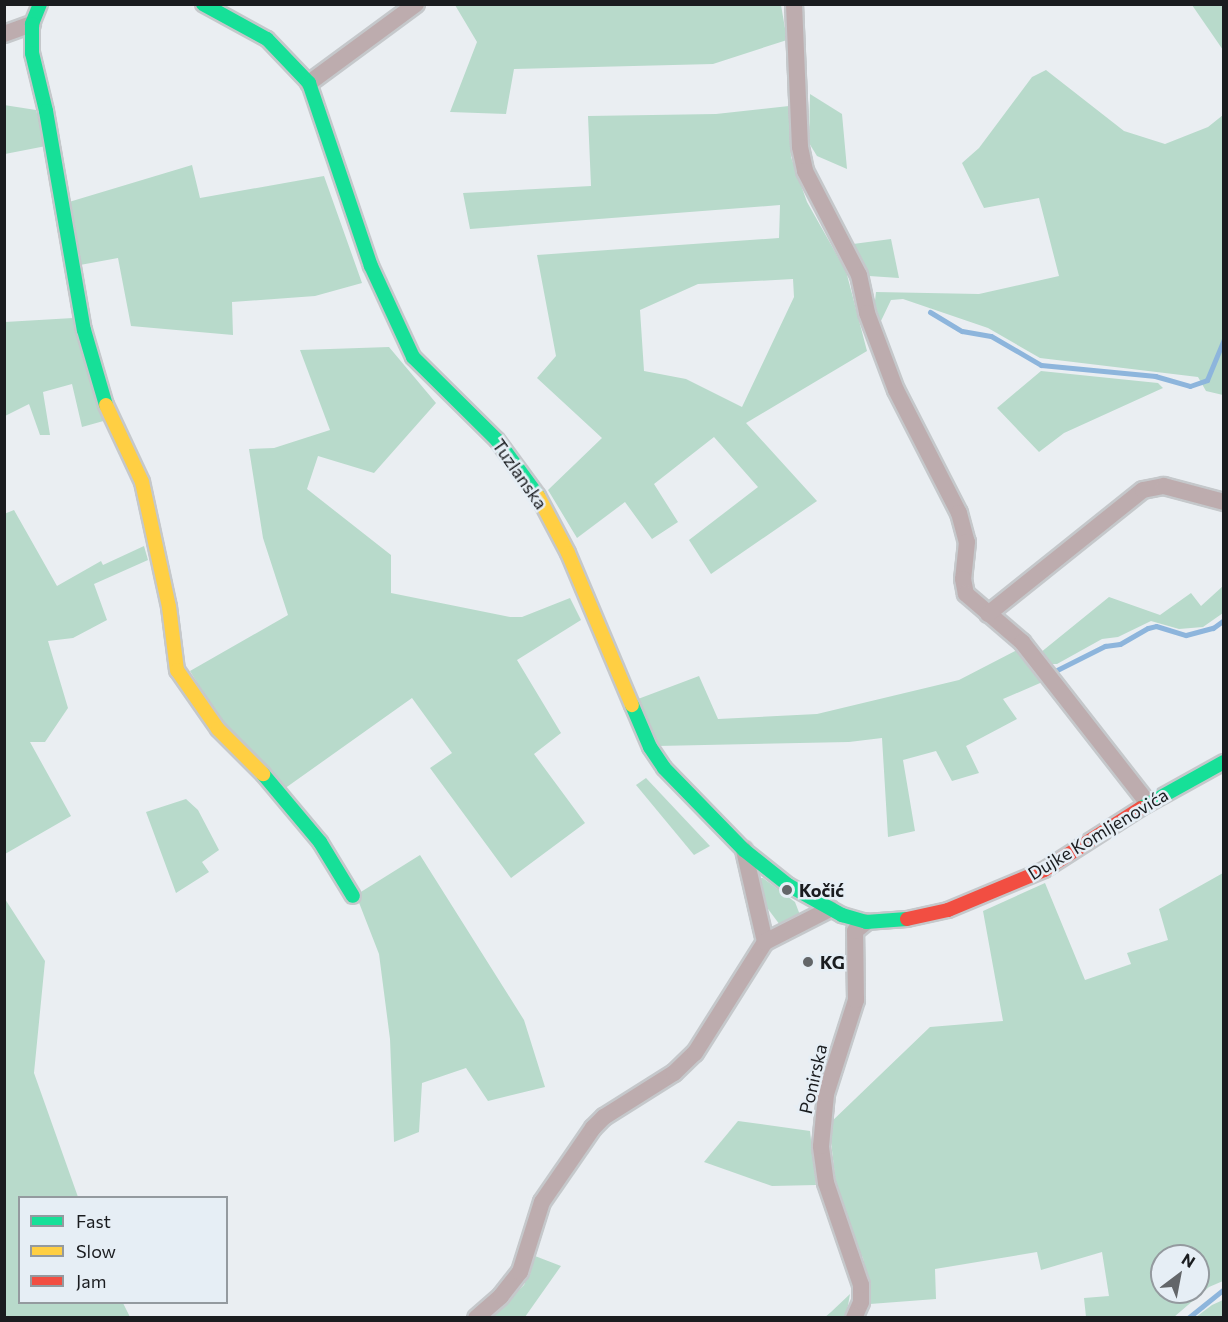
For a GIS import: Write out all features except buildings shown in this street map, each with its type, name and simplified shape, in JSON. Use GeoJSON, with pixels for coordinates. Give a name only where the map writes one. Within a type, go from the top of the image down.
{"type":"FeatureCollection","features":[{"type":"Feature","properties":{"kind":"street"},"geometry":{"type":"LineString","coordinates":[[40,4],[32,24],[32,53],[46,111],[84,330],[100,392],[142,482],[169,607],[177,670],[218,729],[281,793],[320,842],[353,896]]}},
{"type":"Feature","properties":{"kind":"street","name":"Tuzlanska"},"geometry":{"type":"LineString","coordinates":[[203,4],[267,39],[293,63],[309,83],[340,164],[371,266],[413,357],[497,440],[534,488],[568,553],[650,747],[678,785],[744,850],[788,885],[830,909],[866,922]]}},
{"type":"Feature","properties":{"kind":"street"},"geometry":{"type":"LineString","coordinates":[[309,83],[416,4]]}},
{"type":"Feature","properties":{"kind":"street"},"geometry":{"type":"LineString","coordinates":[[794,4],[801,94],[800,147],[806,171],[859,275],[867,313],[896,390],[959,513],[967,542],[963,579],[966,594],[1022,642],[1148,803]]}},
{"type":"Feature","properties":{"kind":"street"},"geometry":{"type":"LineString","coordinates":[[4,34],[32,24]]}},
{"type":"Feature","properties":{"kind":"street"},"geometry":{"type":"LineString","coordinates":[[988,614],[1143,490],[1164,486],[1224,502]]}},
{"type":"Feature","properties":{"kind":"street","name":"Dujke Komljenovića"},"geometry":{"type":"LineString","coordinates":[[866,922],[908,920],[989,896],[1054,864],[1148,803],[1224,762]]}},
{"type":"Feature","properties":{"kind":"street"},"geometry":{"type":"LineString","coordinates":[[744,850],[765,942]]}},
{"type":"Feature","properties":{"kind":"street"},"geometry":{"type":"LineString","coordinates":[[476,1317],[501,1296],[520,1272],[542,1202],[566,1162],[604,1117],[674,1073],[695,1053],[765,942],[830,909]]}},
{"type":"Feature","properties":{"kind":"street","name":"Ponirska"},"geometry":{"type":"LineString","coordinates":[[854,1317],[861,1302],[861,1285],[826,1183],[821,1146],[826,1094],[856,1000],[855,931],[866,922]]}},
{"type":"Feature","properties":{"kind":"green space"},"geometry":{"type":"Polygon","coordinates":[[[455,5],[781,5],[787,40],[713,64],[514,69],[506,114],[450,112],[477,42],[455,5]]]}},
{"type":"Feature","properties":{"kind":"green space"},"geometry":{"type":"Polygon","coordinates":[[[1192,5],[1223,5],[1223,50],[1192,5]]]}},
{"type":"Feature","properties":{"kind":"green space"},"geometry":{"type":"Polygon","coordinates":[[[1046,70],[1124,131],[1165,144],[1208,127],[1223,115],[1223,395],[1206,391],[1198,377],[1040,358],[988,328],[903,299],[891,300],[880,323],[874,309],[876,292],[979,294],[1059,276],[1039,198],[984,208],[962,163],[979,148],[1032,77],[1046,70]]]}},
{"type":"Feature","properties":{"kind":"green space"},"geometry":{"type":"Polygon","coordinates":[[[810,94],[842,114],[847,169],[817,156],[809,143],[810,94]]]}},
{"type":"Feature","properties":{"kind":"green space"},"geometry":{"type":"Polygon","coordinates":[[[4,105],[36,110],[46,146],[5,154],[4,105]]]}},
{"type":"Feature","properties":{"kind":"green space"},"geometry":{"type":"Polygon","coordinates":[[[789,106],[791,157],[807,202],[846,271],[867,351],[746,423],[817,501],[711,574],[689,540],[758,487],[714,437],[654,484],[678,522],[652,539],[625,502],[577,538],[548,490],[602,438],[537,378],[556,356],[537,255],[779,238],[780,205],[470,229],[463,193],[591,186],[588,116],[716,114],[789,106]],[[793,279],[698,284],[640,310],[644,371],[686,379],[742,407],[794,297],[793,279]]]}},
{"type":"Feature","properties":{"kind":"green space"},"geometry":{"type":"Polygon","coordinates":[[[192,165],[200,198],[324,176],[362,283],[315,296],[232,302],[233,335],[131,326],[118,258],[80,265],[69,202],[192,165]]]}},
{"type":"Feature","properties":{"kind":"green space"},"geometry":{"type":"Polygon","coordinates":[[[891,239],[899,278],[869,276],[853,244],[891,239]]]}},
{"type":"Feature","properties":{"kind":"green space"},"geometry":{"type":"Polygon","coordinates":[[[73,318],[107,420],[82,427],[72,384],[43,392],[50,435],[40,435],[29,404],[5,416],[5,322],[73,318]]]}},
{"type":"Feature","properties":{"kind":"green space"},"geometry":{"type":"Polygon","coordinates":[[[389,347],[436,403],[374,473],[318,456],[307,489],[391,555],[391,593],[510,617],[522,617],[570,598],[581,620],[517,660],[561,733],[534,754],[585,823],[511,878],[430,768],[452,753],[412,698],[284,789],[220,720],[190,671],[288,615],[263,538],[249,449],[274,448],[330,430],[300,350],[389,347]]]}},
{"type":"Feature","properties":{"kind":"green space"},"geometry":{"type":"Polygon","coordinates":[[[1041,371],[1158,383],[1163,388],[1064,433],[1039,452],[997,408],[1041,371]]]}},
{"type":"Feature","properties":{"kind":"green space"},"geometry":{"type":"Polygon","coordinates":[[[14,510],[57,586],[101,561],[103,565],[144,546],[148,560],[94,584],[107,620],[73,638],[48,641],[68,708],[45,742],[30,742],[71,816],[5,854],[4,514],[14,510]]]}},
{"type":"Feature","properties":{"kind":"green space"},"geometry":{"type":"Polygon","coordinates":[[[1223,586],[1223,613],[1203,627],[1179,629],[1151,621],[1118,637],[1102,639],[1057,664],[1050,664],[1040,653],[1109,597],[1160,615],[1191,593],[1201,606],[1223,586]]]}},
{"type":"Feature","properties":{"kind":"green space"},"geometry":{"type":"Polygon","coordinates":[[[1021,648],[1047,680],[1003,699],[1017,719],[966,746],[979,773],[952,781],[936,751],[903,760],[915,831],[888,837],[882,738],[849,742],[657,746],[638,699],[699,676],[718,719],[817,714],[959,680],[1021,648]]]}},
{"type":"Feature","properties":{"kind":"green space"},"geometry":{"type":"Polygon","coordinates":[[[646,778],[710,846],[694,855],[636,785],[646,778]]]}},
{"type":"Feature","properties":{"kind":"green space"},"geometry":{"type":"Polygon","coordinates":[[[186,799],[198,810],[219,850],[202,862],[209,872],[176,893],[146,812],[186,799]]]}},
{"type":"Feature","properties":{"kind":"green space"},"geometry":{"type":"Polygon","coordinates":[[[420,855],[524,1020],[545,1087],[488,1101],[466,1068],[422,1083],[419,1132],[394,1142],[390,1039],[379,954],[356,895],[420,855]]]}},
{"type":"Feature","properties":{"kind":"green space"},"geometry":{"type":"Polygon","coordinates":[[[1223,873],[1223,1281],[1210,1287],[1210,1244],[1150,1244],[1150,1304],[1189,1304],[1174,1317],[1086,1317],[1084,1298],[1109,1296],[1102,1252],[1041,1270],[1037,1252],[935,1269],[936,1299],[870,1304],[863,1258],[850,1236],[837,1194],[829,1124],[930,1027],[1003,1021],[983,911],[1045,883],[1085,980],[1131,964],[1127,953],[1168,940],[1159,909],[1223,873]]]}},
{"type":"Feature","properties":{"kind":"green space"},"geometry":{"type":"Polygon","coordinates":[[[756,878],[763,878],[795,902],[800,915],[780,925],[768,909],[756,878]]]}},
{"type":"Feature","properties":{"kind":"green space"},"geometry":{"type":"Polygon","coordinates":[[[5,899],[45,961],[34,1073],[78,1196],[18,1196],[18,1304],[124,1304],[130,1317],[5,1317],[5,899]]]}},
{"type":"Feature","properties":{"kind":"green space"},"geometry":{"type":"Polygon","coordinates":[[[738,1121],[810,1131],[816,1185],[772,1186],[704,1162],[738,1121]]]}},
{"type":"Feature","properties":{"kind":"green space"},"geometry":{"type":"Polygon","coordinates":[[[535,1256],[561,1266],[525,1317],[491,1317],[524,1285],[535,1256]]]}},
{"type":"Feature","properties":{"kind":"green space"},"geometry":{"type":"Polygon","coordinates":[[[850,1294],[846,1317],[824,1318],[831,1312],[850,1294]]]}},
{"type":"Feature","properties":{"kind":"green space"},"geometry":{"type":"Polygon","coordinates":[[[1223,1300],[1223,1317],[1196,1317],[1212,1305],[1223,1300]]]}},
{"type":"Feature","properties":{"kind":"waterway"},"geometry":{"type":"LineString","coordinates":[[930,312],[962,331],[991,336],[1041,365],[1155,376],[1190,386],[1207,380],[1224,339]]}},
{"type":"Feature","properties":{"kind":"waterway"},"geometry":{"type":"LineString","coordinates":[[1057,670],[1105,646],[1120,644],[1148,628],[1156,626],[1186,635],[1213,628],[1224,620]]}},
{"type":"Feature","properties":{"kind":"waterway"},"geometry":{"type":"LineString","coordinates":[[1188,1318],[1224,1289]]}},
{"type":"Feature","properties":{"kind":"traffic: fast"},"geometry":{"type":"LineString","coordinates":[[40,4],[32,24],[32,53],[46,111],[84,330],[106,405]]}},
{"type":"Feature","properties":{"kind":"traffic: fast"},"geometry":{"type":"LineString","coordinates":[[203,4],[267,39],[309,83],[371,266],[413,357],[497,440],[538,496]]}},
{"type":"Feature","properties":{"kind":"traffic: fast"},"geometry":{"type":"LineString","coordinates":[[632,705],[650,747],[664,768],[744,850],[788,885],[842,915],[866,922],[907,919]]}},
{"type":"Feature","properties":{"kind":"traffic: fast"},"geometry":{"type":"LineString","coordinates":[[1141,808],[1224,762]]}},
{"type":"Feature","properties":{"kind":"traffic: fast"},"geometry":{"type":"LineString","coordinates":[[263,774],[320,842],[353,896]]}},
{"type":"Feature","properties":{"kind":"traffic: slow"},"geometry":{"type":"LineString","coordinates":[[106,405],[142,482],[169,607],[177,670],[218,729],[263,774]]}},
{"type":"Feature","properties":{"kind":"traffic: slow"},"geometry":{"type":"LineString","coordinates":[[538,496],[568,553],[632,705]]}},
{"type":"Feature","properties":{"kind":"traffic: jam"},"geometry":{"type":"LineString","coordinates":[[907,919],[948,910],[1044,870],[1141,808]]}},
{"type":"Feature","properties":{"kind":"place","name":"Kočić"},"geometry":{"type":"Point","coordinates":[787,890]}},
{"type":"Feature","properties":{"kind":"place","name":"KG"},"geometry":{"type":"Point","coordinates":[808,962]}}]}
